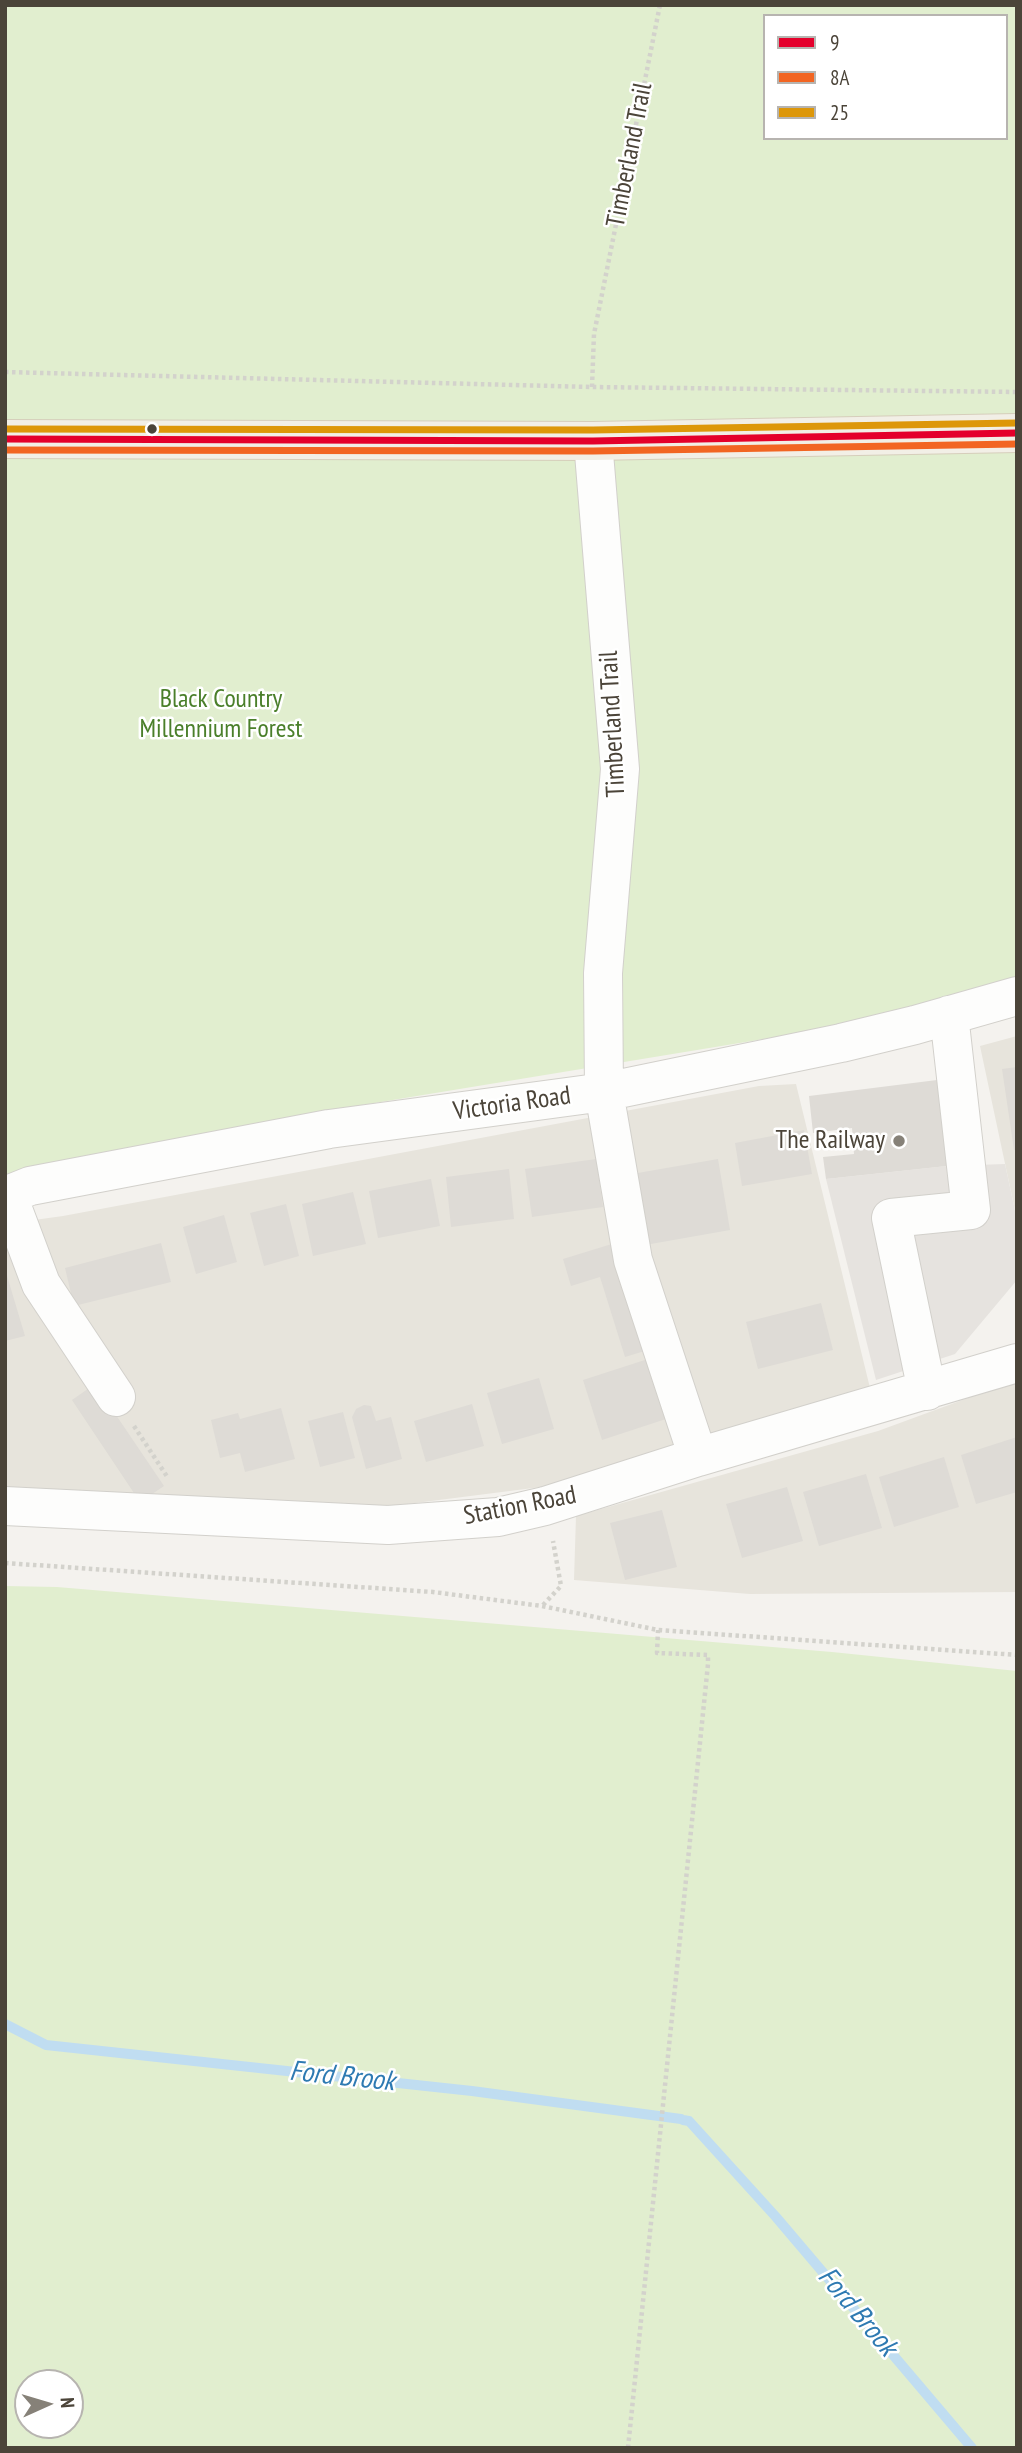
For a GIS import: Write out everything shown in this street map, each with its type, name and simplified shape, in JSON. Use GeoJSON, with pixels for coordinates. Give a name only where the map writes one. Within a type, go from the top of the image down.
{"type":"FeatureCollection","features":[{"type":"Feature","properties":{"kind":"main road"},"geometry":{"type":"LineString","coordinates":[[5,439],[593,441],[1017,433]]}},
{"type":"Feature","properties":{"kind":"street","name":"Timberland Trail"},"geometry":{"type":"LineString","coordinates":[[593,441],[620,769],[603,973],[604,1092],[633,1260],[698,1457]]}},
{"type":"Feature","properties":{"kind":"street","name":"Victoria Road"},"geometry":{"type":"LineString","coordinates":[[12,1185],[328,1129],[604,1092],[841,1042],[949,1016],[1017,996]]}},
{"type":"Feature","properties":{"kind":"street"},"geometry":{"type":"LineString","coordinates":[[927,1391],[891,1218],[971,1210],[949,1016]]}},
{"type":"Feature","properties":{"kind":"street"},"geometry":{"type":"LineString","coordinates":[[12,1185],[41,1284],[116,1397]]}},
{"type":"Feature","properties":{"kind":"street","name":"Station Road"},"geometry":{"type":"LineString","coordinates":[[5,1506],[388,1525],[498,1517],[545,1506],[698,1457],[1017,1363]]}},
{"type":"Feature","properties":{"kind":"path","name":"Timberland Trail"},"geometry":{"type":"LineString","coordinates":[[592,387],[594,334],[660,5]]}},
{"type":"Feature","properties":{"kind":"path"},"geometry":{"type":"LineString","coordinates":[[5,372],[592,387],[1017,392]]}},
{"type":"Feature","properties":{"kind":"path"},"geometry":{"type":"LineString","coordinates":[[116,1397],[191,1514]]}},
{"type":"Feature","properties":{"kind":"path"},"geometry":{"type":"LineString","coordinates":[[542,1606],[561,1586],[552,1535]]}},
{"type":"Feature","properties":{"kind":"path"},"geometry":{"type":"LineString","coordinates":[[5,1563],[433,1592],[542,1606],[658,1630],[1017,1655]]}},
{"type":"Feature","properties":{"kind":"path"},"geometry":{"type":"LineString","coordinates":[[628,2448],[708,1655],[657,1653],[658,1630]]}},
{"type":"Feature","properties":{"kind":"shaded area"},"geometry":{"type":"Polygon","coordinates":[[[1017,1036],[1017,1220],[980,1046],[1017,1036]]]}},
{"type":"Feature","properties":{"kind":"shaded area"},"geometry":{"type":"Polygon","coordinates":[[[796,1084],[870,1388],[541,1487],[384,1507],[5,1495],[5,1224],[63,1216],[759,1086],[796,1084]]]}},
{"type":"Feature","properties":{"kind":"shaded area"},"geometry":{"type":"Polygon","coordinates":[[[1005,1164],[1017,1220],[1017,1280],[955,1354],[876,1380],[826,1179],[947,1166],[1005,1164]]]}},
{"type":"Feature","properties":{"kind":"shaded area"},"geometry":{"type":"Polygon","coordinates":[[[1017,1380],[1017,1592],[750,1594],[574,1580],[576,1516],[878,1431],[1017,1380]]]}},
{"type":"Feature","properties":{"kind":"green space"},"geometry":{"type":"Polygon","coordinates":[[[5,5],[1017,5],[1017,417],[5,435],[5,5]]]}},
{"type":"Feature","properties":{"kind":"green space","name":"Black Country Millennium Forest"},"geometry":{"type":"Polygon","coordinates":[[[1017,446],[1017,984],[910,1015],[344,1108],[5,1181],[5,454],[1017,446]]]}},
{"type":"Feature","properties":{"kind":"green space"},"geometry":{"type":"Polygon","coordinates":[[[5,1586],[57,1587],[832,1652],[1017,1671],[1017,2448],[5,2448],[5,1586]]]}},
{"type":"Feature","properties":{"kind":"building"},"geometry":{"type":"Polygon","coordinates":[[[1017,1067],[1017,1150],[1014,1150],[1002,1069],[1017,1067]]]}},
{"type":"Feature","properties":{"kind":"building","name":"The Railway"},"geometry":{"type":"Polygon","coordinates":[[[937,1080],[947,1166],[826,1179],[823,1157],[854,1154],[852,1128],[813,1133],[809,1096],[937,1080]]]}},
{"type":"Feature","properties":{"kind":"building"},"geometry":{"type":"Polygon","coordinates":[[[804,1130],[812,1174],[742,1186],[735,1143],[804,1130]]]}},
{"type":"Feature","properties":{"kind":"building"},"geometry":{"type":"Polygon","coordinates":[[[596,1159],[603,1207],[532,1217],[525,1169],[596,1159]]]}},
{"type":"Feature","properties":{"kind":"building"},"geometry":{"type":"Polygon","coordinates":[[[718,1159],[730,1230],[645,1245],[632,1174],[718,1159]]]}},
{"type":"Feature","properties":{"kind":"building"},"geometry":{"type":"Polygon","coordinates":[[[509,1169],[514,1219],[451,1227],[446,1177],[509,1169]]]}},
{"type":"Feature","properties":{"kind":"building"},"geometry":{"type":"Polygon","coordinates":[[[431,1179],[440,1226],[378,1238],[369,1191],[431,1179]]]}},
{"type":"Feature","properties":{"kind":"building"},"geometry":{"type":"Polygon","coordinates":[[[353,1192],[366,1244],[313,1256],[302,1204],[353,1192]]]}},
{"type":"Feature","properties":{"kind":"building"},"geometry":{"type":"Polygon","coordinates":[[[286,1204],[299,1256],[264,1266],[250,1213],[286,1204]]]}},
{"type":"Feature","properties":{"kind":"building"},"geometry":{"type":"Polygon","coordinates":[[[224,1215],[237,1262],[196,1274],[183,1227],[224,1215]]]}},
{"type":"Feature","properties":{"kind":"building"},"geometry":{"type":"Polygon","coordinates":[[[161,1243],[171,1282],[74,1306],[65,1268],[161,1243]]]}},
{"type":"Feature","properties":{"kind":"building"},"geometry":{"type":"Polygon","coordinates":[[[615,1243],[648,1350],[625,1357],[600,1277],[571,1286],[563,1259],[615,1243]]]}},
{"type":"Feature","properties":{"kind":"building"},"geometry":{"type":"Polygon","coordinates":[[[5,1269],[25,1336],[5,1341],[5,1269]]]}},
{"type":"Feature","properties":{"kind":"building"},"geometry":{"type":"Polygon","coordinates":[[[821,1303],[833,1350],[758,1369],[746,1322],[821,1303]]]}},
{"type":"Feature","properties":{"kind":"building"},"geometry":{"type":"Polygon","coordinates":[[[651,1358],[669,1418],[602,1440],[583,1380],[651,1358]]]}},
{"type":"Feature","properties":{"kind":"building"},"geometry":{"type":"Polygon","coordinates":[[[539,1378],[554,1429],[502,1444],[487,1393],[539,1378]]]}},
{"type":"Feature","properties":{"kind":"building"},"geometry":{"type":"Polygon","coordinates":[[[95,1384],[164,1486],[140,1502],[72,1400],[95,1384]]]}},
{"type":"Feature","properties":{"kind":"building"},"geometry":{"type":"Polygon","coordinates":[[[472,1404],[484,1446],[426,1462],[414,1421],[472,1404]]]}},
{"type":"Feature","properties":{"kind":"building"},"geometry":{"type":"Polygon","coordinates":[[[364,1405],[371,1406],[376,1421],[391,1417],[402,1459],[366,1469],[352,1417],[356,1409],[364,1405]]]}},
{"type":"Feature","properties":{"kind":"building"},"geometry":{"type":"Polygon","coordinates":[[[281,1408],[295,1459],[245,1472],[240,1453],[220,1458],[211,1420],[238,1413],[240,1419],[281,1408]]]}},
{"type":"Feature","properties":{"kind":"building"},"geometry":{"type":"Polygon","coordinates":[[[343,1412],[355,1458],[320,1467],[308,1421],[343,1412]]]}},
{"type":"Feature","properties":{"kind":"building"},"geometry":{"type":"Polygon","coordinates":[[[1017,1437],[1017,1492],[976,1504],[961,1455],[1017,1437]]]}},
{"type":"Feature","properties":{"kind":"building"},"geometry":{"type":"Polygon","coordinates":[[[944,1457],[959,1507],[894,1527],[879,1477],[944,1457]]]}},
{"type":"Feature","properties":{"kind":"building"},"geometry":{"type":"Polygon","coordinates":[[[866,1474],[882,1528],[819,1546],[803,1492],[866,1474]]]}},
{"type":"Feature","properties":{"kind":"building"},"geometry":{"type":"Polygon","coordinates":[[[787,1487],[803,1541],[742,1558],[726,1504],[787,1487]]]}},
{"type":"Feature","properties":{"kind":"building"},"geometry":{"type":"Polygon","coordinates":[[[662,1510],[677,1567],[625,1580],[610,1523],[662,1510]]]}},
{"type":"Feature","properties":{"kind":"waterway","name":"Ford Brook"},"geometry":{"type":"LineString","coordinates":[[5,2024],[46,2045],[472,2091],[681,2119]]}},
{"type":"Feature","properties":{"kind":"waterway","name":"Ford Brook"},"geometry":{"type":"LineString","coordinates":[[683,2120],[689,2121],[776,2217],[972,2448]]}},
{"type":"Feature","properties":{"kind":"transit line","name":"25"},"geometry":{"type":"LineString","coordinates":[[5,429],[593,430],[1017,423]]}},
{"type":"Feature","properties":{"kind":"transit line","name":"9"},"geometry":{"type":"LineString","coordinates":[[5,439],[593,441],[1017,433]]}},
{"type":"Feature","properties":{"kind":"transit line","name":"8A"},"geometry":{"type":"LineString","coordinates":[[5,450],[593,451],[1017,444]]}},
{"type":"Feature","properties":{"kind":"place","name":"The Railway"},"geometry":{"type":"Point","coordinates":[899,1141]}}]}
